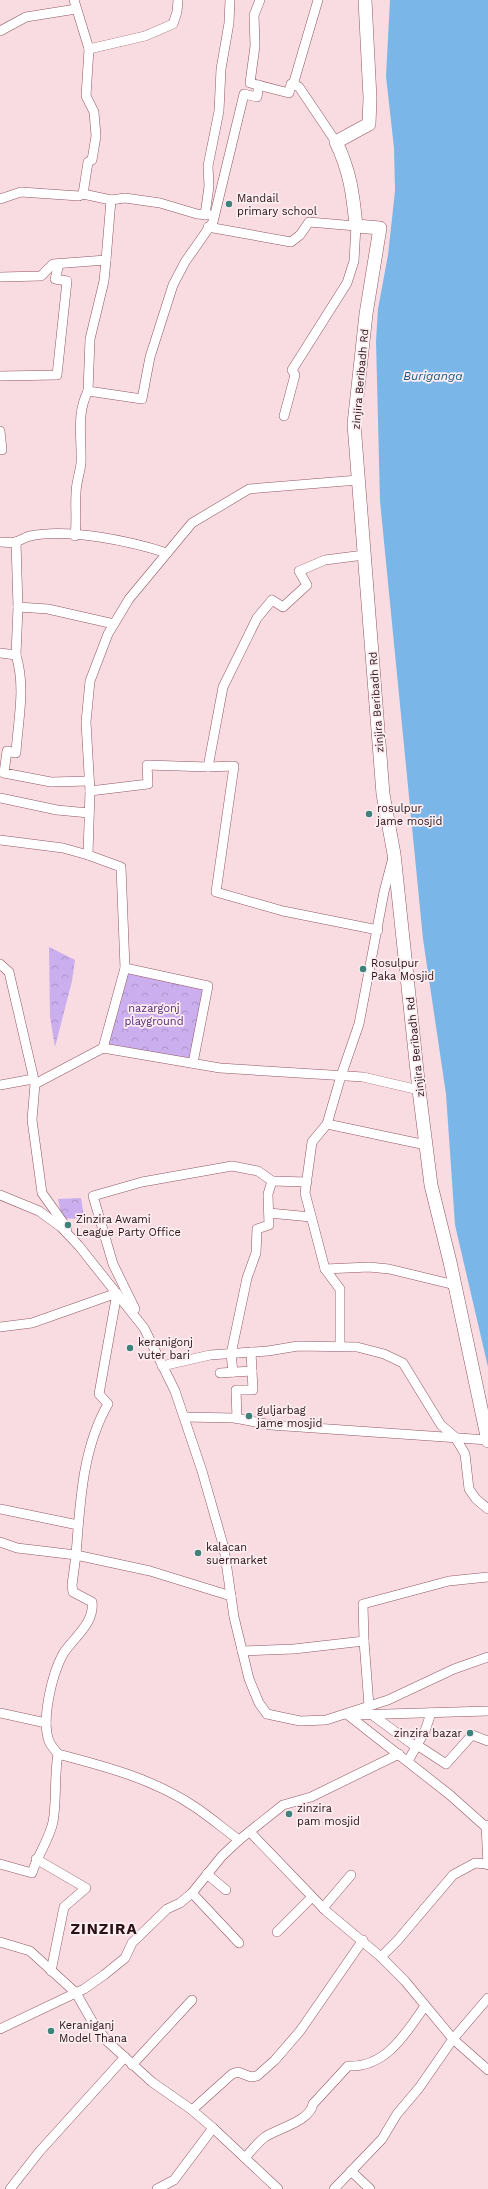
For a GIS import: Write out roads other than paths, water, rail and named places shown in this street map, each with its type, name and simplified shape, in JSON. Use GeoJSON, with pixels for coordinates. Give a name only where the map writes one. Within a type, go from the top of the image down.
{"type":"FeatureCollection","features":[{"type":"Feature","properties":{"kind":"street"},"geometry":{"type":"LineString","coordinates":[[74,0],[89,49],[86,96],[94,112],[96,136],[92,160],[88,162],[83,194]]}},
{"type":"Feature","properties":{"kind":"street"},"geometry":{"type":"LineString","coordinates":[[89,49],[145,36],[173,24],[177,12],[178,0]]}},
{"type":"Feature","properties":{"kind":"street"},"geometry":{"type":"LineString","coordinates":[[88,391],[142,399],[150,357],[173,285],[185,262],[208,227],[213,222],[210,215],[208,166],[219,111],[221,69],[229,23],[230,0]]}},
{"type":"Feature","properties":{"kind":"street"},"geometry":{"type":"LineString","coordinates":[[260,0],[254,15],[255,51],[250,83],[289,92],[291,84],[293,85],[318,0]]}},
{"type":"Feature","properties":{"kind":"street"},"geometry":{"type":"LineString","coordinates":[[336,142],[369,124],[370,98],[365,0]]}},
{"type":"Feature","properties":{"kind":"street"},"geometry":{"type":"LineString","coordinates":[[0,31],[26,17],[76,9]]}},
{"type":"Feature","properties":{"kind":"street"},"geometry":{"type":"LineString","coordinates":[[210,215],[244,94],[257,97],[259,85]]}},
{"type":"Feature","properties":{"kind":"street"},"geometry":{"type":"LineString","coordinates":[[284,416],[295,375],[292,370],[347,283],[354,261],[356,226],[352,186],[346,162],[336,142],[305,93],[299,87],[293,85]]}},
{"type":"Feature","properties":{"kind":"street"},"geometry":{"type":"LineString","coordinates":[[0,199],[21,192],[80,196],[83,194],[111,200],[132,199],[160,203],[197,214],[210,215]]}},
{"type":"Feature","properties":{"kind":"street"},"geometry":{"type":"LineString","coordinates":[[75,536],[77,521],[76,491],[80,463],[78,434],[82,402],[88,391],[90,339],[104,280],[111,200]]}},
{"type":"Feature","properties":{"kind":"street"},"geometry":{"type":"LineString","coordinates":[[208,227],[291,242],[300,235],[309,222],[356,226]]}},
{"type":"Feature","properties":{"kind":"street","name":"zinjira Beribadh Rd"},"geometry":{"type":"LineString","coordinates":[[356,226],[380,228],[366,314],[354,424],[383,794],[394,854],[419,1090],[432,1185],[488,1441]]}},
{"type":"Feature","properties":{"kind":"street"},"geometry":{"type":"LineString","coordinates":[[0,277],[40,276],[53,264],[106,260]]}},
{"type":"Feature","properties":{"kind":"street"},"geometry":{"type":"LineString","coordinates":[[0,376],[57,375],[67,281],[55,279],[58,264]]}},
{"type":"Feature","properties":{"kind":"street"},"geometry":{"type":"LineString","coordinates":[[0,431],[2,450]]}},
{"type":"Feature","properties":{"kind":"street"},"geometry":{"type":"LineString","coordinates":[[88,854],[90,791],[86,722],[90,681],[108,634],[129,599],[192,523],[249,489],[358,480]]}},
{"type":"Feature","properties":{"kind":"street"},"geometry":{"type":"LineString","coordinates":[[0,542],[16,542],[30,536],[107,538],[138,544],[167,553]]}},
{"type":"Feature","properties":{"kind":"street"},"geometry":{"type":"LineString","coordinates":[[16,542],[18,607],[16,655],[21,671],[22,696],[16,753],[4,751],[4,773],[51,782],[89,781]]}},
{"type":"Feature","properties":{"kind":"street"},"geometry":{"type":"LineString","coordinates":[[208,767],[223,687],[257,618],[272,600],[282,607],[307,586],[299,571],[325,560],[364,555]]}},
{"type":"Feature","properties":{"kind":"street"},"geometry":{"type":"LineString","coordinates":[[18,607],[48,609],[114,624]]}},
{"type":"Feature","properties":{"kind":"street"},"geometry":{"type":"LineString","coordinates":[[0,653],[16,655]]}},
{"type":"Feature","properties":{"kind":"street"},"geometry":{"type":"LineString","coordinates":[[90,791],[148,784],[147,765],[208,767],[234,766],[216,892],[283,911],[378,930]]}},
{"type":"Feature","properties":{"kind":"street"},"geometry":{"type":"LineString","coordinates":[[0,798],[57,810],[89,813]]}},
{"type":"Feature","properties":{"kind":"street"},"geometry":{"type":"LineString","coordinates":[[0,840],[63,848],[88,854],[121,867],[125,968],[103,1048]]}},
{"type":"Feature","properties":{"kind":"street"},"geometry":{"type":"LineString","coordinates":[[340,1346],[340,1289],[324,1269],[305,1193],[312,1142],[327,1124],[341,1076],[359,1024],[384,892],[394,854]]}},
{"type":"Feature","properties":{"kind":"street"},"geometry":{"type":"LineString","coordinates":[[0,964],[9,972],[34,1082],[32,1120],[42,1193],[79,1246],[144,1328]]}},
{"type":"Feature","properties":{"kind":"street"},"geometry":{"type":"LineString","coordinates":[[125,968],[208,986],[193,1063]]}},
{"type":"Feature","properties":{"kind":"street"},"geometry":{"type":"LineString","coordinates":[[0,1085],[34,1082],[103,1048],[220,1068],[362,1077],[419,1090]]}},
{"type":"Feature","properties":{"kind":"street"},"geometry":{"type":"LineString","coordinates":[[327,1124],[426,1145]]}},
{"type":"Feature","properties":{"kind":"street"},"geometry":{"type":"LineString","coordinates":[[307,1182],[272,1181],[258,1171],[232,1166],[142,1182],[93,1196],[113,1264],[175,1391],[184,1417],[224,1548],[231,1596],[249,1680],[259,1703],[268,1714],[300,1721],[326,1720],[370,1710],[431,1713],[488,1712]]}},
{"type":"Feature","properties":{"kind":"street"},"geometry":{"type":"LineString","coordinates":[[233,1372],[231,1354],[247,1278],[256,1253],[257,1229],[269,1225],[268,1194],[272,1181]]}},
{"type":"Feature","properties":{"kind":"street"},"geometry":{"type":"LineString","coordinates":[[0,1195],[39,1211],[61,1227],[79,1246]]}},
{"type":"Feature","properties":{"kind":"street"},"geometry":{"type":"LineString","coordinates":[[269,1213],[311,1217]]}},
{"type":"Feature","properties":{"kind":"street"},"geometry":{"type":"LineString","coordinates":[[324,1269],[369,1267],[382,1268],[455,1285]]}},
{"type":"Feature","properties":{"kind":"street"},"geometry":{"type":"LineString","coordinates":[[0,1327],[32,1323],[117,1293]]}},
{"type":"Feature","properties":{"kind":"street"},"geometry":{"type":"LineString","coordinates":[[117,1293],[99,1394],[108,1404],[97,1424],[84,1472],[72,1585],[73,1592],[92,1602],[92,1606],[85,1627],[63,1654],[55,1670],[46,1723],[49,1741],[58,1754],[104,1766],[160,1787],[194,1806],[239,1840]]}},
{"type":"Feature","properties":{"kind":"street"},"geometry":{"type":"LineString","coordinates":[[162,1366],[210,1355],[298,1346],[340,1346],[376,1350],[403,1363],[437,1419],[455,1437],[465,1454],[469,1489],[476,1499],[488,1509]]}},
{"type":"Feature","properties":{"kind":"street"},"geometry":{"type":"LineString","coordinates":[[237,1419],[236,1390],[253,1390],[251,1352]]}},
{"type":"Feature","properties":{"kind":"street"},"geometry":{"type":"LineString","coordinates":[[220,1373],[252,1371]]}},
{"type":"Feature","properties":{"kind":"street"},"geometry":{"type":"LineString","coordinates":[[184,1417],[237,1419],[279,1426],[455,1437],[488,1441]]}},
{"type":"Feature","properties":{"kind":"street"},"geometry":{"type":"LineString","coordinates":[[0,1509],[78,1525]]}},
{"type":"Feature","properties":{"kind":"street"},"geometry":{"type":"LineString","coordinates":[[0,1542],[17,1548],[76,1555],[150,1571],[231,1596]]}},
{"type":"Feature","properties":{"kind":"street"},"geometry":{"type":"LineString","coordinates":[[488,1577],[449,1581],[363,1604],[364,1641],[370,1710],[416,1746],[446,1764],[472,1735],[488,1741]]}},
{"type":"Feature","properties":{"kind":"street"},"geometry":{"type":"LineString","coordinates":[[242,1651],[294,1649],[364,1641]]}},
{"type":"Feature","properties":{"kind":"street"},"geometry":{"type":"LineString","coordinates":[[370,1710],[454,1669],[488,1657]]}},
{"type":"Feature","properties":{"kind":"street"},"geometry":{"type":"LineString","coordinates":[[0,1713],[46,1723]]}},
{"type":"Feature","properties":{"kind":"street"},"geometry":{"type":"LineString","coordinates":[[408,1761],[425,1731],[431,1713]]}},
{"type":"Feature","properties":{"kind":"street"},"geometry":{"type":"LineString","coordinates":[[348,1715],[408,1761],[487,1826],[487,1865],[475,1863],[453,1875],[397,1941],[381,1957]]}},
{"type":"Feature","properties":{"kind":"street"},"geometry":{"type":"LineString","coordinates":[[0,1864],[32,1873],[36,1859],[52,1824],[56,1790],[54,1772],[58,1754]]}},
{"type":"Feature","properties":{"kind":"street"},"geometry":{"type":"LineString","coordinates":[[0,2029],[76,1993],[125,1958],[132,1943],[167,1909],[180,1903],[192,1893],[207,1874],[239,1840],[283,1805],[311,1797],[399,1754]]}},
{"type":"Feature","properties":{"kind":"street"},"geometry":{"type":"LineString","coordinates":[[250,1832],[323,1908],[363,1940],[381,1957],[405,1981],[452,2039],[488,2070]]}},
{"type":"Feature","properties":{"kind":"street"},"geometry":{"type":"LineString","coordinates":[[36,1859],[86,1888],[64,1907],[51,1971]]}},
{"type":"Feature","properties":{"kind":"street"},"geometry":{"type":"LineString","coordinates":[[207,1874],[226,1890]]}},
{"type":"Feature","properties":{"kind":"street"},"geometry":{"type":"LineString","coordinates":[[323,1908],[351,1875]]}},
{"type":"Feature","properties":{"kind":"street"},"geometry":{"type":"LineString","coordinates":[[192,1893],[239,1943]]}},
{"type":"Feature","properties":{"kind":"street"},"geometry":{"type":"LineString","coordinates":[[277,1932],[312,1897]]}},
{"type":"Feature","properties":{"kind":"street"},"geometry":{"type":"LineString","coordinates":[[192,2110],[232,2074],[238,2072],[252,2077],[257,2076],[275,2060],[300,2031],[363,1940]]}},
{"type":"Feature","properties":{"kind":"street"},"geometry":{"type":"LineString","coordinates":[[0,1942],[30,1951],[76,1993],[92,2021],[107,2041],[132,2065],[152,2082],[192,2110],[278,2189]]}},
{"type":"Feature","properties":{"kind":"street"},"geometry":{"type":"LineString","coordinates":[[334,2189],[382,2139],[397,2114],[419,2088],[452,2039],[488,1998]]}},
{"type":"Feature","properties":{"kind":"street"},"geometry":{"type":"LineString","coordinates":[[132,2065],[192,2000]]}},
{"type":"Feature","properties":{"kind":"street"},"geometry":{"type":"LineString","coordinates":[[245,2158],[263,2138],[280,2128],[305,2118],[312,2109],[313,2104],[348,2066],[362,2067],[398,2045],[425,2006]]}},
{"type":"Feature","properties":{"kind":"street"},"geometry":{"type":"LineString","coordinates":[[13,2188],[39,2152],[125,2057]]}},
{"type":"Feature","properties":{"kind":"street"},"geometry":{"type":"LineString","coordinates":[[157,2189],[174,2180],[213,2128]]}},
{"type":"Feature","properties":{"kind":"street"},"geometry":{"type":"LineString","coordinates":[[351,2171],[370,2189]]}},
{"type":"Feature","properties":{"kind":"water","name":"Buriganga"},"geometry":{"type":"Polygon","coordinates":[[[390,0],[488,0],[488,1367],[455,1225],[446,1094],[423,939],[380,501],[376,341],[378,309],[388,255],[395,191],[394,148],[386,76],[390,0]]]}},
{"type":"Feature","properties":{"kind":"place","name":"Mandail primary school"},"geometry":{"type":"Point","coordinates":[229,204]}},
{"type":"Feature","properties":{"kind":"place","name":"rosulpur jame mosjid"},"geometry":{"type":"Point","coordinates":[369,814]}},
{"type":"Feature","properties":{"kind":"place","name":"Rosulpur Paka Mosjid"},"geometry":{"type":"Point","coordinates":[363,969]}},
{"type":"Feature","properties":{"kind":"place","name":"Zinzira Awami League Party Office"},"geometry":{"type":"Point","coordinates":[68,1225]}},
{"type":"Feature","properties":{"kind":"place","name":"keranigonj vuter bari"},"geometry":{"type":"Point","coordinates":[130,1348]}},
{"type":"Feature","properties":{"kind":"place","name":"guljarbag jame mosjid"},"geometry":{"type":"Point","coordinates":[249,1416]}},
{"type":"Feature","properties":{"kind":"place","name":"kalacan suermarket"},"geometry":{"type":"Point","coordinates":[198,1553]}},
{"type":"Feature","properties":{"kind":"place","name":"zinzira bazar"},"geometry":{"type":"Point","coordinates":[470,1733]}},
{"type":"Feature","properties":{"kind":"place","name":"zinzira pam mosjid"},"geometry":{"type":"Point","coordinates":[289,1814]}},
{"type":"Feature","properties":{"kind":"place","name":"Keraniganj Model Thana"},"geometry":{"type":"Point","coordinates":[51,2031]}},
{"type":"Feature","properties":{"kind":"district","name":"ZINZIRA"},"geometry":{"type":"Point","coordinates":[104,1929]}},
{"type":"Feature","properties":{"kind":"park label","name":"nazargonj playground"},"geometry":{"type":"Point","coordinates":[154,1014]}}]}
